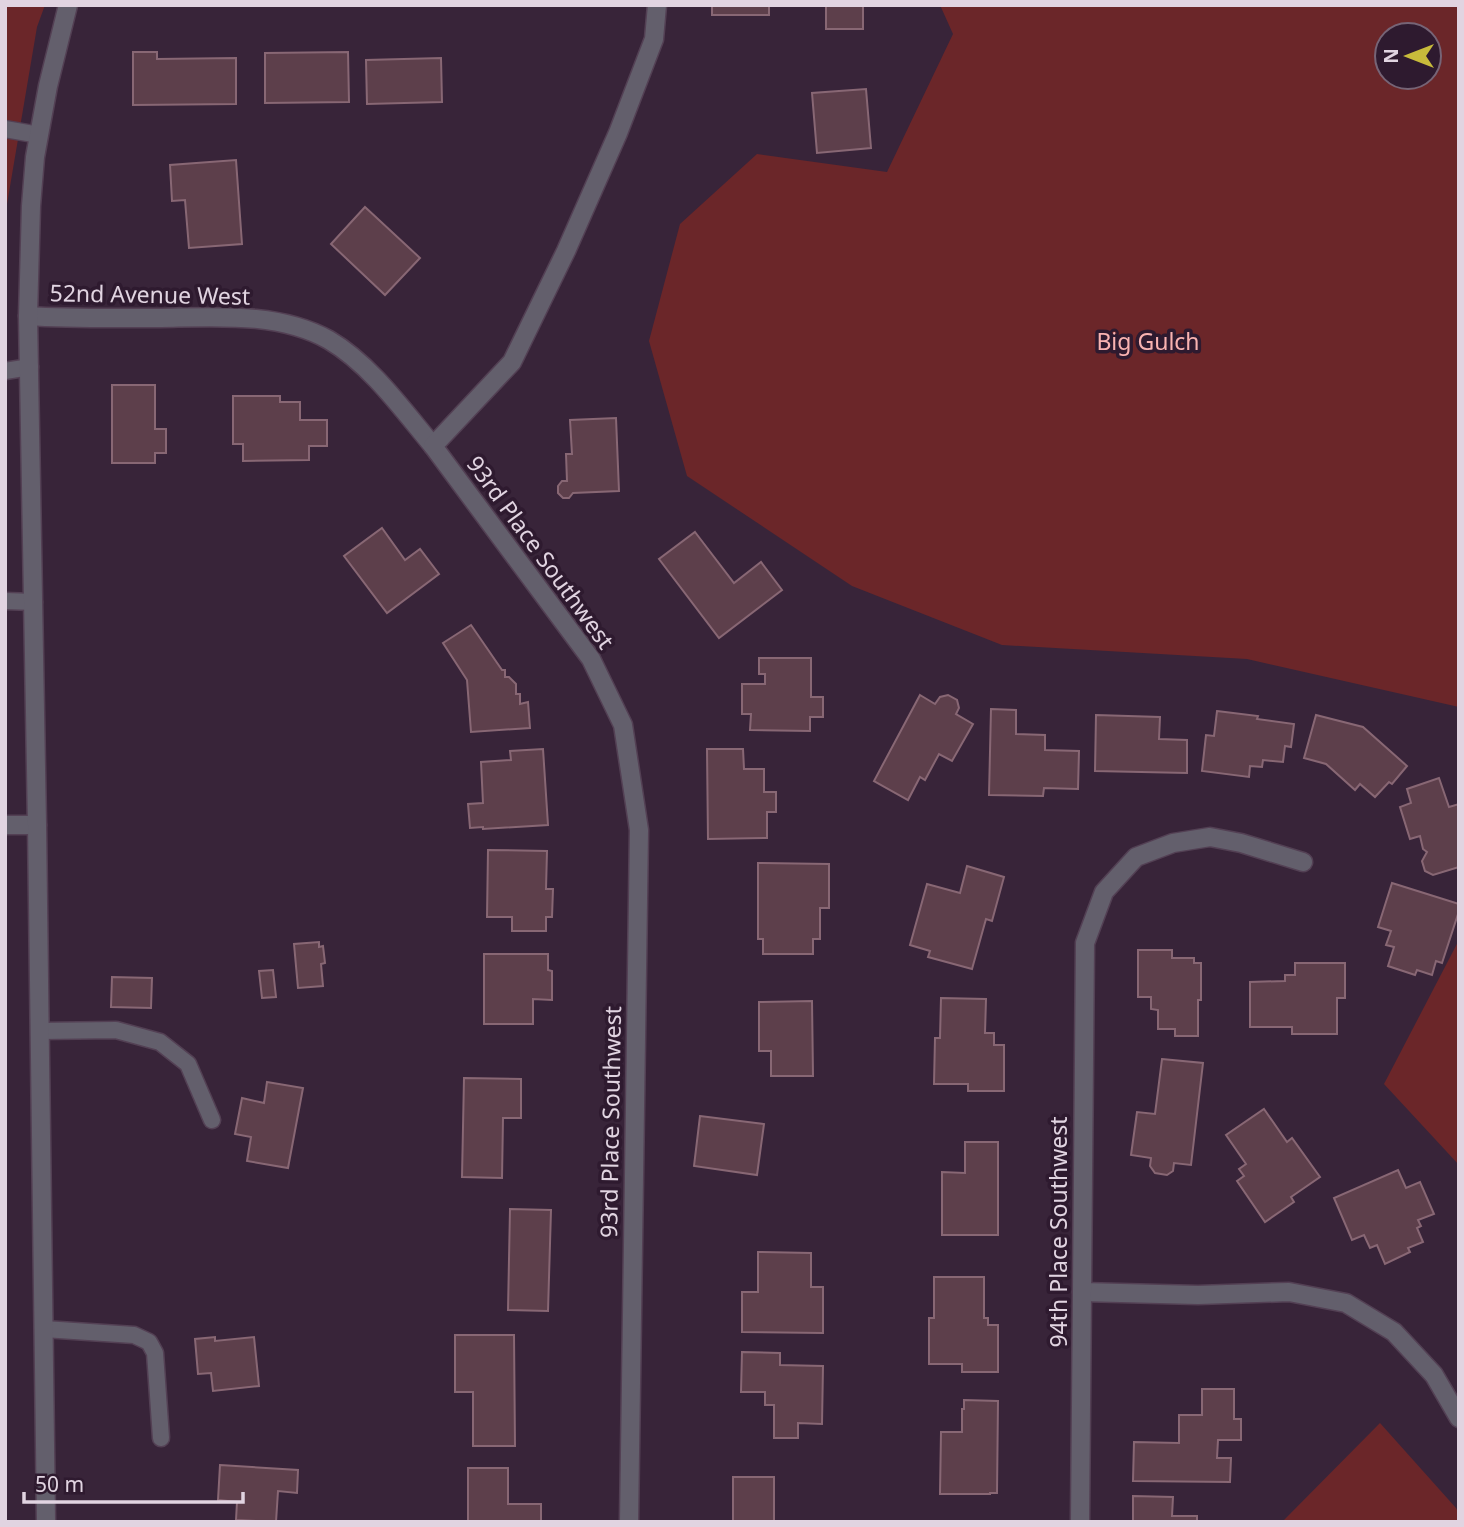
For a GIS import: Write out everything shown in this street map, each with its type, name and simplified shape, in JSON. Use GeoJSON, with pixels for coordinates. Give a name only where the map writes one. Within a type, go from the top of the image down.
{"type":"FeatureCollection","features":[{"type":"Feature","properties":{"kind":"street"},"geometry":{"type":"LineString","coordinates":[[46,1522],[28,316],[31,206],[36,157],[48,86],[68,5]]}},
{"type":"Feature","properties":{"kind":"street"},"geometry":{"type":"LineString","coordinates":[[433,446],[512,362],[566,251],[618,133],[654,39],[657,5]]}},
{"type":"Feature","properties":{"kind":"street","name":"52nd Avenue West"},"geometry":{"type":"LineString","coordinates":[[28,316],[217,317],[261,320],[304,329],[330,341],[358,362],[433,446]]}},
{"type":"Feature","properties":{"kind":"street","name":"93rd Place Southwest"},"geometry":{"type":"LineString","coordinates":[[433,446],[592,659],[623,725],[639,830],[629,1522]]}},
{"type":"Feature","properties":{"kind":"street"},"geometry":{"type":"LineString","coordinates":[[5,825],[37,825]]}},
{"type":"Feature","properties":{"kind":"street","name":"94th Place Southwest"},"geometry":{"type":"LineString","coordinates":[[1080,1522],[1085,943],[1104,892],[1136,857],[1173,843],[1210,838],[1241,843],[1303,862]]}},
{"type":"Feature","properties":{"kind":"street"},"geometry":{"type":"LineString","coordinates":[[1082,1292],[1198,1295],[1289,1292],[1346,1304],[1394,1332],[1434,1375],[1459,1418]]}},
{"type":"Feature","properties":{"kind":"lane"},"geometry":{"type":"LineString","coordinates":[[5,129],[39,135]]}},
{"type":"Feature","properties":{"kind":"lane"},"geometry":{"type":"LineString","coordinates":[[5,371],[30,367]]}},
{"type":"Feature","properties":{"kind":"lane"},"geometry":{"type":"LineString","coordinates":[[5,601],[33,602]]}},
{"type":"Feature","properties":{"kind":"lane"},"geometry":{"type":"LineString","coordinates":[[40,1031],[116,1030],[159,1042],[188,1064],[212,1120]]}},
{"type":"Feature","properties":{"kind":"lane"},"geometry":{"type":"LineString","coordinates":[[44,1329],[134,1335],[149,1342],[155,1353],[162,1438]]}},
{"type":"Feature","properties":{"kind":"green space"},"geometry":{"type":"Polygon","coordinates":[[[5,5],[45,5],[37,27],[5,216],[5,5]]]}},
{"type":"Feature","properties":{"kind":"green space","name":"Big Gulch"},"geometry":{"type":"Polygon","coordinates":[[[940,5],[1459,5],[1459,707],[1247,659],[1002,645],[852,586],[687,476],[649,341],[680,224],[757,154],[887,172],[953,34],[940,5]]]}},
{"type":"Feature","properties":{"kind":"green space"},"geometry":{"type":"Polygon","coordinates":[[[1459,940],[1459,1165],[1384,1084],[1459,940]]]}},
{"type":"Feature","properties":{"kind":"green space"},"geometry":{"type":"Polygon","coordinates":[[[1380,1423],[1456,1508],[1459,1522],[1282,1522],[1380,1423]]]}},
{"type":"Feature","properties":{"kind":"building"},"geometry":{"type":"Polygon","coordinates":[[[712,5],[769,5],[769,15],[712,15],[712,5]]]}},
{"type":"Feature","properties":{"kind":"building"},"geometry":{"type":"Polygon","coordinates":[[[826,5],[863,5],[863,29],[826,29],[826,5]]]}},
{"type":"Feature","properties":{"kind":"building"},"geometry":{"type":"Polygon","coordinates":[[[133,52],[157,52],[157,59],[236,58],[236,104],[133,105],[133,52]]]}},
{"type":"Feature","properties":{"kind":"building"},"geometry":{"type":"Polygon","coordinates":[[[348,52],[349,102],[265,103],[265,53],[348,52]]]}},
{"type":"Feature","properties":{"kind":"building"},"geometry":{"type":"Polygon","coordinates":[[[441,58],[442,102],[367,104],[366,60],[441,58]]]}},
{"type":"Feature","properties":{"kind":"building"},"geometry":{"type":"Polygon","coordinates":[[[866,89],[871,148],[817,153],[812,93],[866,89]]]}},
{"type":"Feature","properties":{"kind":"building"},"geometry":{"type":"Polygon","coordinates":[[[236,160],[242,244],[189,248],[185,200],[172,201],[170,165],[236,160]]]}},
{"type":"Feature","properties":{"kind":"building"},"geometry":{"type":"Polygon","coordinates":[[[365,207],[420,258],[385,295],[331,244],[365,207]]]}},
{"type":"Feature","properties":{"kind":"building"},"geometry":{"type":"Polygon","coordinates":[[[112,385],[155,385],[155,429],[166,429],[166,453],[155,453],[155,463],[112,463],[112,385]]]}},
{"type":"Feature","properties":{"kind":"building"},"geometry":{"type":"Polygon","coordinates":[[[233,396],[280,396],[280,402],[300,402],[300,420],[327,420],[327,446],[309,446],[309,460],[243,461],[243,444],[233,444],[233,396]]]}},
{"type":"Feature","properties":{"kind":"building"},"geometry":{"type":"Polygon","coordinates":[[[616,418],[619,491],[573,493],[569,498],[563,498],[558,493],[558,486],[562,481],[567,481],[566,454],[572,454],[570,420],[616,418]]]}},
{"type":"Feature","properties":{"kind":"building"},"geometry":{"type":"Polygon","coordinates":[[[382,528],[405,560],[420,549],[439,574],[387,613],[344,556],[382,528]]]}},
{"type":"Feature","properties":{"kind":"building"},"geometry":{"type":"Polygon","coordinates":[[[695,532],[734,583],[761,562],[782,590],[719,638],[659,559],[695,532]]]}},
{"type":"Feature","properties":{"kind":"building"},"geometry":{"type":"Polygon","coordinates":[[[471,625],[502,670],[505,670],[505,677],[509,677],[516,684],[520,704],[528,702],[530,728],[471,732],[467,680],[443,643],[471,625]]]}},
{"type":"Feature","properties":{"kind":"building"},"geometry":{"type":"Polygon","coordinates":[[[759,658],[811,658],[811,697],[823,697],[823,717],[810,717],[810,731],[750,730],[751,714],[742,714],[742,684],[765,684],[765,674],[759,674],[759,658]]]}},
{"type":"Feature","properties":{"kind":"building"},"geometry":{"type":"Polygon","coordinates":[[[920,695],[935,704],[940,697],[948,695],[957,700],[959,708],[956,714],[973,724],[952,761],[939,754],[925,780],[920,777],[908,800],[874,781],[920,695]]]}},
{"type":"Feature","properties":{"kind":"building"},"geometry":{"type":"Polygon","coordinates":[[[991,709],[1016,710],[1016,734],[1045,735],[1045,750],[1079,751],[1078,789],[1044,788],[1043,796],[989,795],[991,709]]]}},
{"type":"Feature","properties":{"kind":"building"},"geometry":{"type":"Polygon","coordinates":[[[1217,711],[1294,724],[1291,747],[1285,746],[1283,762],[1263,760],[1262,767],[1250,766],[1249,777],[1202,771],[1206,735],[1214,736],[1217,711]]]}},
{"type":"Feature","properties":{"kind":"building"},"geometry":{"type":"Polygon","coordinates":[[[1096,715],[1160,717],[1159,739],[1187,740],[1187,773],[1095,771],[1096,715]]]}},
{"type":"Feature","properties":{"kind":"building"},"geometry":{"type":"Polygon","coordinates":[[[1316,715],[1363,727],[1407,766],[1392,784],[1389,782],[1375,797],[1360,784],[1355,790],[1326,764],[1304,758],[1316,715]]]}},
{"type":"Feature","properties":{"kind":"building"},"geometry":{"type":"Polygon","coordinates":[[[543,749],[548,825],[470,828],[468,804],[483,803],[481,762],[511,760],[510,751],[543,749]]]}},
{"type":"Feature","properties":{"kind":"building"},"geometry":{"type":"Polygon","coordinates":[[[707,749],[743,749],[744,769],[764,769],[764,792],[776,792],[776,812],[767,812],[767,838],[708,839],[707,749]]]}},
{"type":"Feature","properties":{"kind":"building"},"geometry":{"type":"Polygon","coordinates":[[[1439,778],[1449,807],[1459,804],[1459,867],[1433,875],[1425,871],[1422,861],[1427,852],[1423,849],[1420,836],[1410,839],[1400,807],[1411,803],[1407,789],[1439,778]]]}},
{"type":"Feature","properties":{"kind":"building"},"geometry":{"type":"Polygon","coordinates":[[[488,850],[547,851],[546,889],[553,889],[552,917],[546,917],[546,931],[512,931],[512,917],[487,917],[488,850]]]}},
{"type":"Feature","properties":{"kind":"building"},"geometry":{"type":"Polygon","coordinates":[[[758,863],[829,864],[829,908],[820,908],[820,939],[813,939],[813,954],[763,954],[763,939],[758,939],[758,863]]]}},
{"type":"Feature","properties":{"kind":"building"},"geometry":{"type":"Polygon","coordinates":[[[967,866],[1004,877],[992,921],[986,919],[972,969],[928,957],[930,951],[910,945],[927,884],[960,893],[967,866]]]}},
{"type":"Feature","properties":{"kind":"building"},"geometry":{"type":"Polygon","coordinates":[[[1392,883],[1459,904],[1442,963],[1436,961],[1432,975],[1417,970],[1415,975],[1388,966],[1394,947],[1386,945],[1391,931],[1378,927],[1392,883]]]}},
{"type":"Feature","properties":{"kind":"building"},"geometry":{"type":"Polygon","coordinates":[[[319,942],[319,947],[323,946],[325,963],[321,964],[323,986],[298,988],[294,944],[319,942]]]}},
{"type":"Feature","properties":{"kind":"building"},"geometry":{"type":"Polygon","coordinates":[[[1138,950],[1172,950],[1172,958],[1194,958],[1194,963],[1201,963],[1198,1036],[1175,1036],[1175,1029],[1158,1029],[1158,1010],[1151,1009],[1151,997],[1138,997],[1138,950]]]}},
{"type":"Feature","properties":{"kind":"building"},"geometry":{"type":"Polygon","coordinates":[[[484,954],[548,954],[548,970],[552,971],[552,1000],[533,999],[533,1024],[484,1024],[484,954]]]}},
{"type":"Feature","properties":{"kind":"building"},"geometry":{"type":"Polygon","coordinates":[[[1295,963],[1345,963],[1345,998],[1337,998],[1337,1034],[1292,1034],[1292,1027],[1250,1027],[1250,982],[1285,981],[1285,975],[1295,975],[1295,963]]]}},
{"type":"Feature","properties":{"kind":"building"},"geometry":{"type":"Polygon","coordinates":[[[273,970],[276,997],[262,998],[259,971],[273,970]]]}},
{"type":"Feature","properties":{"kind":"building"},"geometry":{"type":"Polygon","coordinates":[[[112,977],[152,978],[151,1008],[111,1007],[112,977]]]}},
{"type":"Feature","properties":{"kind":"building"},"geometry":{"type":"Polygon","coordinates":[[[941,998],[986,999],[985,1033],[994,1033],[994,1045],[1004,1045],[1004,1091],[968,1091],[968,1084],[934,1084],[935,1038],[940,1038],[941,998]]]}},
{"type":"Feature","properties":{"kind":"building"},"geometry":{"type":"Polygon","coordinates":[[[812,1001],[813,1076],[771,1076],[771,1051],[759,1051],[759,1002],[812,1001]]]}},
{"type":"Feature","properties":{"kind":"building"},"geometry":{"type":"Polygon","coordinates":[[[1162,1059],[1203,1063],[1191,1165],[1174,1163],[1173,1171],[1167,1175],[1155,1173],[1150,1166],[1151,1158],[1131,1155],[1137,1112],[1155,1114],[1162,1059]]]}},
{"type":"Feature","properties":{"kind":"building"},"geometry":{"type":"Polygon","coordinates":[[[464,1078],[521,1079],[521,1118],[503,1118],[502,1178],[462,1177],[464,1078]]]}},
{"type":"Feature","properties":{"kind":"building"},"geometry":{"type":"Polygon","coordinates":[[[267,1082],[303,1088],[288,1168],[247,1161],[251,1137],[235,1134],[242,1098],[264,1103],[267,1082]]]}},
{"type":"Feature","properties":{"kind":"building"},"geometry":{"type":"Polygon","coordinates":[[[1264,1109],[1287,1142],[1292,1138],[1320,1177],[1291,1197],[1294,1202],[1265,1222],[1237,1181],[1244,1176],[1239,1169],[1246,1164],[1226,1135],[1264,1109]]]}},
{"type":"Feature","properties":{"kind":"building"},"geometry":{"type":"Polygon","coordinates":[[[700,1116],[764,1124],[757,1175],[694,1166],[700,1116]]]}},
{"type":"Feature","properties":{"kind":"building"},"geometry":{"type":"Polygon","coordinates":[[[965,1142],[998,1142],[998,1235],[942,1235],[942,1172],[965,1173],[965,1142]]]}},
{"type":"Feature","properties":{"kind":"building"},"geometry":{"type":"Polygon","coordinates":[[[1398,1170],[1406,1188],[1420,1182],[1434,1214],[1418,1220],[1421,1226],[1417,1228],[1423,1242],[1408,1248],[1410,1252],[1385,1264],[1377,1245],[1370,1248],[1364,1235],[1352,1240],[1334,1198],[1398,1170]]]}},
{"type":"Feature","properties":{"kind":"building"},"geometry":{"type":"Polygon","coordinates":[[[510,1209],[551,1210],[548,1311],[508,1310],[510,1209]]]}},
{"type":"Feature","properties":{"kind":"building"},"geometry":{"type":"Polygon","coordinates":[[[758,1252],[811,1253],[811,1287],[823,1287],[823,1333],[742,1332],[742,1292],[758,1292],[758,1252]]]}},
{"type":"Feature","properties":{"kind":"building"},"geometry":{"type":"Polygon","coordinates":[[[934,1277],[984,1277],[984,1318],[988,1318],[988,1325],[998,1325],[998,1372],[962,1372],[962,1364],[929,1364],[929,1318],[934,1318],[934,1277]]]}},
{"type":"Feature","properties":{"kind":"building"},"geometry":{"type":"Polygon","coordinates":[[[455,1335],[514,1335],[515,1446],[473,1446],[473,1392],[455,1392],[455,1335]]]}},
{"type":"Feature","properties":{"kind":"building"},"geometry":{"type":"Polygon","coordinates":[[[215,1337],[215,1341],[254,1337],[259,1386],[213,1391],[211,1373],[198,1374],[195,1339],[215,1337]]]}},
{"type":"Feature","properties":{"kind":"building"},"geometry":{"type":"Polygon","coordinates":[[[742,1352],[780,1353],[780,1365],[823,1366],[822,1424],[798,1423],[798,1438],[774,1438],[774,1405],[765,1405],[765,1392],[741,1392],[742,1352]]]}},
{"type":"Feature","properties":{"kind":"building"},"geometry":{"type":"Polygon","coordinates":[[[1202,1389],[1234,1389],[1234,1419],[1241,1419],[1241,1440],[1218,1440],[1217,1458],[1231,1458],[1230,1482],[1133,1481],[1134,1442],[1179,1443],[1179,1415],[1202,1415],[1202,1389]]]}},
{"type":"Feature","properties":{"kind":"building"},"geometry":{"type":"Polygon","coordinates":[[[964,1400],[998,1401],[997,1493],[940,1494],[941,1432],[962,1432],[964,1400]]]}},
{"type":"Feature","properties":{"kind":"building"},"geometry":{"type":"Polygon","coordinates":[[[220,1465],[298,1470],[297,1493],[278,1491],[276,1522],[236,1520],[237,1502],[218,1500],[220,1465]]]}},
{"type":"Feature","properties":{"kind":"building"},"geometry":{"type":"Polygon","coordinates":[[[468,1468],[508,1468],[508,1504],[541,1504],[541,1522],[468,1522],[468,1468]]]}},
{"type":"Feature","properties":{"kind":"building"},"geometry":{"type":"Polygon","coordinates":[[[733,1477],[774,1477],[774,1522],[733,1522],[733,1477]]]}},
{"type":"Feature","properties":{"kind":"building"},"geometry":{"type":"Polygon","coordinates":[[[1133,1496],[1173,1497],[1172,1516],[1197,1516],[1197,1522],[1133,1522],[1133,1496]]]}}]}
